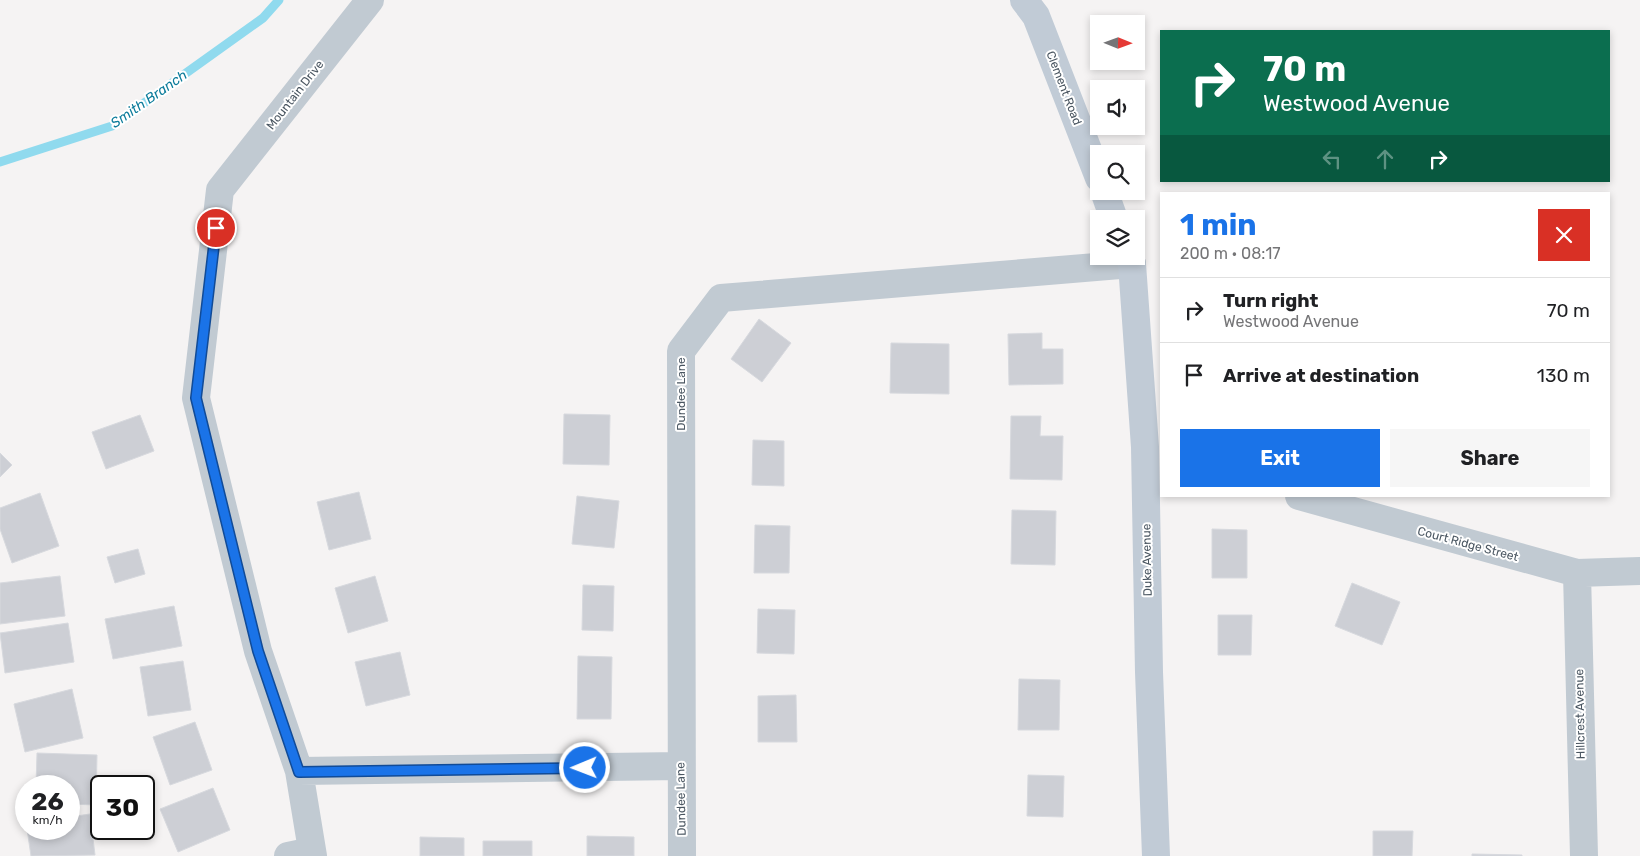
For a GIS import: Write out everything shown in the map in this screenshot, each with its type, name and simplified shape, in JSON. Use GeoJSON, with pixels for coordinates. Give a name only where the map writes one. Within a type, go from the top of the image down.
{"type":"FeatureCollection","features":[{"type":"Feature","properties":{"kind":"street","name":"Mountain Drive"},"geometry":{"type":"LineString","coordinates":[[299,772],[258,651],[196,398],[220,190],[370,0]]}},
{"type":"Feature","properties":{"kind":"street","name":"Clement Road"},"geometry":{"type":"LineString","coordinates":[[1024,0],[1036,16],[1090,155]]}},
{"type":"Feature","properties":{"kind":"street","name":"Dundee Lane"},"geometry":{"type":"LineString","coordinates":[[682,856],[681,351],[721,298],[1090,264]]}},
{"type":"Feature","properties":{"kind":"street","name":"Duke Avenue"},"geometry":{"type":"LineString","coordinates":[[1131,265],[1153,449],[1149,672],[1156,856]]}},
{"type":"Feature","properties":{"kind":"street","name":"Court Ridge Street"},"geometry":{"type":"LineString","coordinates":[[1303,497],[1577,573],[1640,571]]}},
{"type":"Feature","properties":{"kind":"street","name":"Hillcrest Avenue"},"geometry":{"type":"LineString","coordinates":[[1577,573],[1584,856]]}},
{"type":"Feature","properties":{"kind":"street"},"geometry":{"type":"LineString","coordinates":[[305,854],[299,772],[681,766]]}},
{"type":"Feature","properties":{"kind":"building"},"geometry":{"type":"Polygon","coordinates":[[[759,319],[791,343],[762,382],[731,359],[759,319]]]}},
{"type":"Feature","properties":{"kind":"building"},"geometry":{"type":"Polygon","coordinates":[[[1042,333],[1042,349],[1063,349],[1063,384],[1009,385],[1008,334],[1042,333]]]}},
{"type":"Feature","properties":{"kind":"building"},"geometry":{"type":"Polygon","coordinates":[[[891,343],[949,344],[949,394],[890,393],[891,343]]]}},
{"type":"Feature","properties":{"kind":"building"},"geometry":{"type":"Polygon","coordinates":[[[564,414],[610,415],[609,465],[563,464],[564,414]]]}},
{"type":"Feature","properties":{"kind":"building"},"geometry":{"type":"Polygon","coordinates":[[[140,415],[154,451],[106,469],[92,432],[140,415]]]}},
{"type":"Feature","properties":{"kind":"building"},"geometry":{"type":"Polygon","coordinates":[[[1011,416],[1041,416],[1040,436],[1063,436],[1062,480],[1010,479],[1011,416]]]}},
{"type":"Feature","properties":{"kind":"building"},"geometry":{"type":"Polygon","coordinates":[[[753,440],[784,441],[784,486],[752,485],[753,440]]]}},
{"type":"Feature","properties":{"kind":"building"},"geometry":{"type":"Polygon","coordinates":[[[0,453],[12,465],[0,477],[0,453]]]}},
{"type":"Feature","properties":{"kind":"building"},"geometry":{"type":"Polygon","coordinates":[[[359,492],[371,539],[329,550],[317,502],[359,492]]]}},
{"type":"Feature","properties":{"kind":"building"},"geometry":{"type":"Polygon","coordinates":[[[40,493],[59,546],[12,563],[0,529],[0,508],[40,493]]]}},
{"type":"Feature","properties":{"kind":"building"},"geometry":{"type":"Polygon","coordinates":[[[577,496],[619,501],[614,548],[572,544],[577,496]]]}},
{"type":"Feature","properties":{"kind":"building"},"geometry":{"type":"Polygon","coordinates":[[[1012,510],[1056,511],[1055,565],[1011,564],[1012,510]]]}},
{"type":"Feature","properties":{"kind":"building"},"geometry":{"type":"Polygon","coordinates":[[[755,525],[790,526],[789,573],[754,573],[755,525]]]}},
{"type":"Feature","properties":{"kind":"building"},"geometry":{"type":"Polygon","coordinates":[[[1212,529],[1247,530],[1247,578],[1212,578],[1212,529]]]}},
{"type":"Feature","properties":{"kind":"building"},"geometry":{"type":"Polygon","coordinates":[[[138,549],[145,574],[115,583],[107,557],[138,549]]]}},
{"type":"Feature","properties":{"kind":"building"},"geometry":{"type":"Polygon","coordinates":[[[60,576],[65,616],[0,624],[0,583],[60,576]]]}},
{"type":"Feature","properties":{"kind":"building"},"geometry":{"type":"Polygon","coordinates":[[[375,576],[388,621],[348,633],[335,588],[375,576]]]}},
{"type":"Feature","properties":{"kind":"building"},"geometry":{"type":"Polygon","coordinates":[[[1352,583],[1400,602],[1382,645],[1335,626],[1352,583]]]}},
{"type":"Feature","properties":{"kind":"building"},"geometry":{"type":"Polygon","coordinates":[[[583,585],[614,586],[613,631],[582,630],[583,585]]]}},
{"type":"Feature","properties":{"kind":"building"},"geometry":{"type":"Polygon","coordinates":[[[174,606],[182,646],[113,659],[105,619],[174,606]]]}},
{"type":"Feature","properties":{"kind":"building"},"geometry":{"type":"Polygon","coordinates":[[[758,609],[795,610],[794,654],[757,653],[758,609]]]}},
{"type":"Feature","properties":{"kind":"building"},"geometry":{"type":"Polygon","coordinates":[[[1218,615],[1252,615],[1251,655],[1218,655],[1218,615]]]}},
{"type":"Feature","properties":{"kind":"building"},"geometry":{"type":"Polygon","coordinates":[[[68,623],[74,662],[5,673],[0,633],[68,623]]]}},
{"type":"Feature","properties":{"kind":"building"},"geometry":{"type":"Polygon","coordinates":[[[400,652],[410,695],[366,706],[355,662],[400,652]]]}},
{"type":"Feature","properties":{"kind":"building"},"geometry":{"type":"Polygon","coordinates":[[[578,656],[612,657],[611,719],[577,719],[578,656]]]}},
{"type":"Feature","properties":{"kind":"building"},"geometry":{"type":"Polygon","coordinates":[[[183,661],[191,710],[148,716],[140,667],[183,661]]]}},
{"type":"Feature","properties":{"kind":"building"},"geometry":{"type":"Polygon","coordinates":[[[1019,679],[1060,680],[1059,730],[1018,730],[1019,679]]]}},
{"type":"Feature","properties":{"kind":"building"},"geometry":{"type":"Polygon","coordinates":[[[72,689],[83,738],[25,752],[14,704],[72,689]]]}},
{"type":"Feature","properties":{"kind":"building"},"geometry":{"type":"Polygon","coordinates":[[[796,695],[797,742],[758,742],[758,696],[796,695]]]}},
{"type":"Feature","properties":{"kind":"building"},"geometry":{"type":"Polygon","coordinates":[[[195,722],[212,770],[170,785],[153,737],[195,722]]]}},
{"type":"Feature","properties":{"kind":"building"},"geometry":{"type":"Polygon","coordinates":[[[37,753],[97,755],[97,775],[90,775],[90,805],[80,804],[80,775],[36,775],[37,753]]]}},
{"type":"Feature","properties":{"kind":"building"},"geometry":{"type":"Polygon","coordinates":[[[1028,775],[1064,776],[1063,817],[1027,816],[1028,775]]]}},
{"type":"Feature","properties":{"kind":"building"},"geometry":{"type":"Polygon","coordinates":[[[213,788],[230,830],[178,852],[160,809],[213,788]]]}},
{"type":"Feature","properties":{"kind":"building"},"geometry":{"type":"Polygon","coordinates":[[[90,814],[90,840],[93,840],[95,855],[31,856],[29,840],[80,840],[80,815],[90,814]]]}},
{"type":"Feature","properties":{"kind":"building"},"geometry":{"type":"Polygon","coordinates":[[[1373,831],[1413,831],[1412,856],[1373,856],[1373,831]]]}},
{"type":"Feature","properties":{"kind":"building"},"geometry":{"type":"Polygon","coordinates":[[[587,836],[634,837],[634,856],[587,856],[587,836]]]}},
{"type":"Feature","properties":{"kind":"building"},"geometry":{"type":"Polygon","coordinates":[[[420,837],[464,838],[464,856],[420,856],[420,837]]]}},
{"type":"Feature","properties":{"kind":"building"},"geometry":{"type":"Polygon","coordinates":[[[483,841],[532,841],[532,856],[483,856],[483,841]]]}},
{"type":"Feature","properties":{"kind":"building"},"geometry":{"type":"Polygon","coordinates":[[[1472,854],[1522,855],[1522,856],[1472,856],[1472,854]]]}},
{"type":"Feature","properties":{"kind":"waterway","name":"Smith Branch"},"geometry":{"type":"LineString","coordinates":[[0,162],[112,126],[263,18],[279,0]]}},
{"type":"Feature","properties":{"kind":"route"},"geometry":{"type":"LineString","coordinates":[[216,228],[196,398],[258,651],[299,772],[585,768]]}}]}
